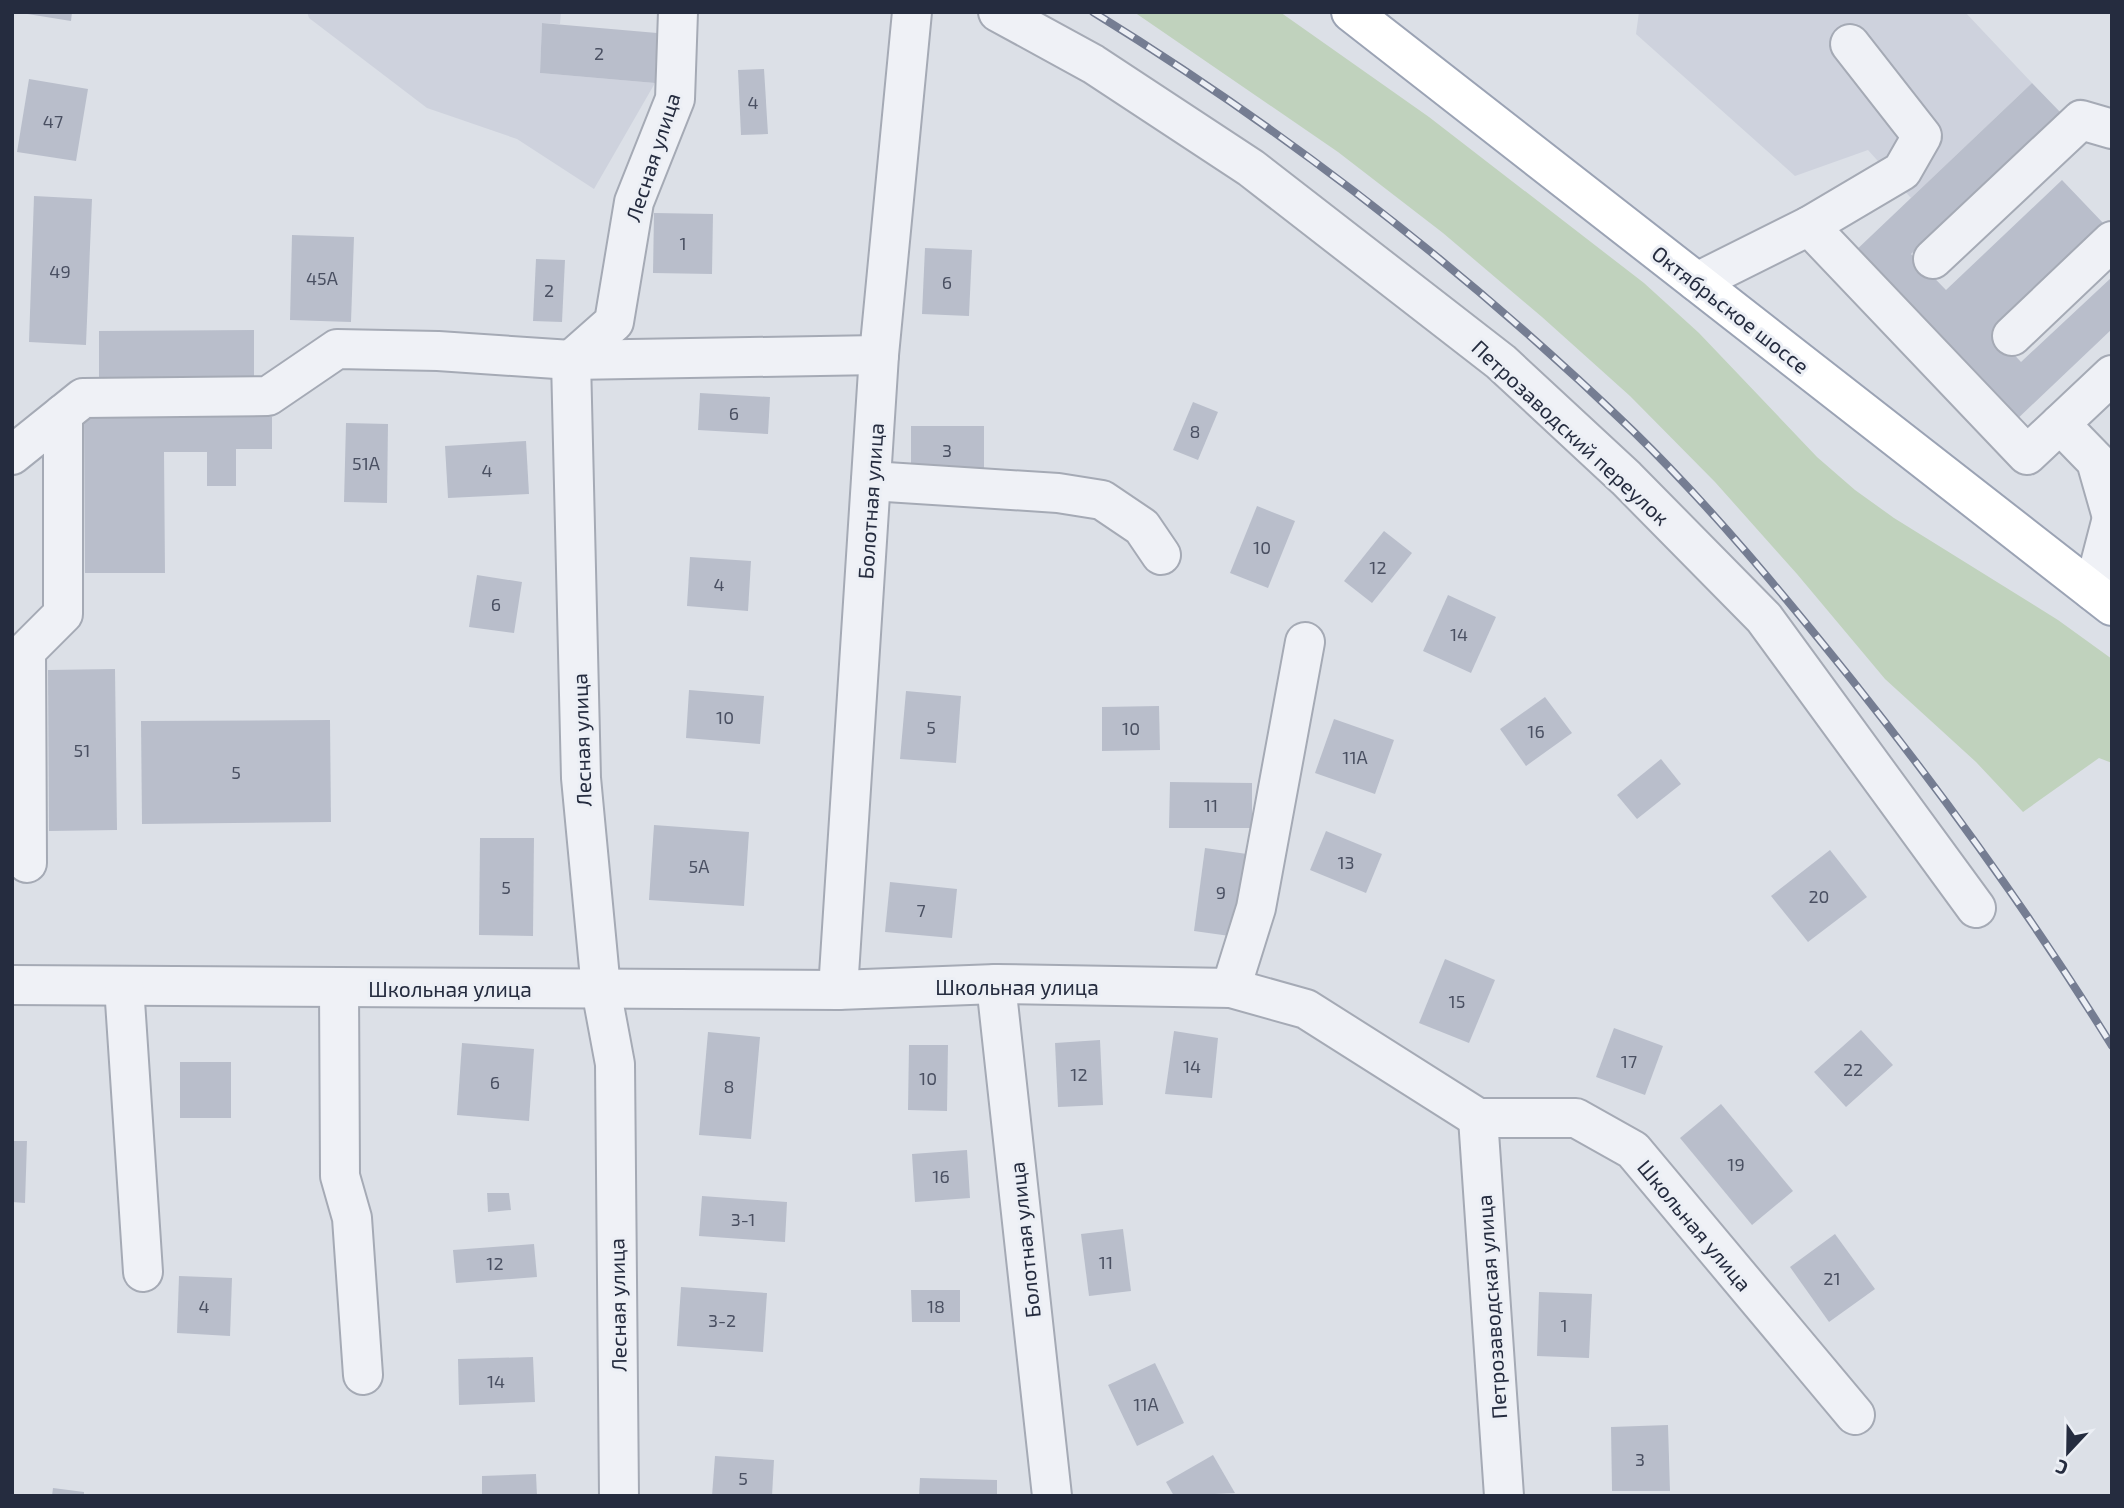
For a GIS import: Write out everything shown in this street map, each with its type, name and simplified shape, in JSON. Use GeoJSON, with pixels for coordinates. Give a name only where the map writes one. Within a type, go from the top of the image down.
{"type":"FeatureCollection","features":[{"type":"Feature","properties":{"kind":"main road","name":"Октябрьское шоссе"},"geometry":{"type":"LineString","coordinates":[[1351,12],[2103,598]]}},
{"type":"Feature","properties":{"kind":"street","name":"Лесная улица"},"geometry":{"type":"LineString","coordinates":[[619,1496],[615,1064],[601,989],[581,778],[571,360],[614,321],[634,202],[675,99],[678,12]]}},
{"type":"Feature","properties":{"kind":"street","name":"Болотная улица"},"geometry":{"type":"LineString","coordinates":[[838,990],[879,355],[912,12]]}},
{"type":"Feature","properties":{"kind":"street","name":"Петрозаводский переулок"},"geometry":{"type":"LineString","coordinates":[[998,12],[1093,64],[1251,168],[1502,362],[1626,478],[1764,618],[1976,908]]}},
{"type":"Feature","properties":{"kind":"street"},"geometry":{"type":"LineString","coordinates":[[1697,282],[1809,226],[1902,171],[1922,136],[1850,44]]}},
{"type":"Feature","properties":{"kind":"street"},"geometry":{"type":"LineString","coordinates":[[1933,260],[2081,120],[2112,129]]}},
{"type":"Feature","properties":{"kind":"street"},"geometry":{"type":"LineString","coordinates":[[1809,226],[2027,455],[2112,375]]}},
{"type":"Feature","properties":{"kind":"street"},"geometry":{"type":"LineString","coordinates":[[2012,336],[2112,242]]}},
{"type":"Feature","properties":{"kind":"street"},"geometry":{"type":"LineString","coordinates":[[12,455],[83,398],[268,396],[337,349],[438,351],[571,360],[879,355]]}},
{"type":"Feature","properties":{"kind":"street"},"geometry":{"type":"LineString","coordinates":[[27,863],[26,651],[63,614],[63,414]]}},
{"type":"Feature","properties":{"kind":"street"},"geometry":{"type":"LineString","coordinates":[[2060,424],[2096,461],[2112,518],[2103,598]]}},
{"type":"Feature","properties":{"kind":"street"},"geometry":{"type":"LineString","coordinates":[[871,481],[1058,493],[1102,500],[1142,527],[1161,555]]}},
{"type":"Feature","properties":{"kind":"street"},"geometry":{"type":"LineString","coordinates":[[1231,988],[1256,908],[1305,642]]}},
{"type":"Feature","properties":{"kind":"street","name":"Болотная улица"},"geometry":{"type":"LineString","coordinates":[[996,984],[1052,1496]]}},
{"type":"Feature","properties":{"kind":"street","name":"Школьная улица"},"geometry":{"type":"LineString","coordinates":[[12,985],[838,990],[996,984],[1231,988],[1306,1009],[1478,1118],[1576,1118],[1633,1150],[1855,1415]]}},
{"type":"Feature","properties":{"kind":"street"},"geometry":{"type":"LineString","coordinates":[[124,986],[143,1272]]}},
{"type":"Feature","properties":{"kind":"street"},"geometry":{"type":"LineString","coordinates":[[339,987],[340,1176],[352,1217],[363,1375]]}},
{"type":"Feature","properties":{"kind":"street","name":"Петрозаводская улица"},"geometry":{"type":"LineString","coordinates":[[1478,1118],[1504,1496]]}},
{"type":"Feature","properties":{"kind":"shaded area"},"geometry":{"type":"Polygon","coordinates":[[[307,12],[561,12],[560,24],[542,23],[540,73],[655,83],[594,189],[517,139],[427,108],[309,18],[307,12]]]}},
{"type":"Feature","properties":{"kind":"shaded area"},"geometry":{"type":"Polygon","coordinates":[[[1639,12],[1965,12],[2032,83],[1911,198],[1868,150],[1795,176],[1636,34],[1639,12]]]}},
{"type":"Feature","properties":{"kind":"green space"},"geometry":{"type":"Polygon","coordinates":[[[1134,12],[1280,12],[1429,117],[1644,283],[1699,333],[1817,457],[1855,490],[1894,518],[2058,620],[2112,659],[2112,763],[2099,758],[2023,812],[1976,762],[1885,679],[1715,482],[1630,396],[1443,233],[1338,152],[1134,12]]]}},
{"type":"Feature","properties":{"kind":"building"},"geometry":{"type":"Polygon","coordinates":[[[15,12],[72,12],[71,21],[15,12]]]}},
{"type":"Feature","properties":{"kind":"building"},"geometry":{"type":"Polygon","coordinates":[[[542,23],[657,33],[655,83],[540,73],[542,23]]]}},
{"type":"Feature","properties":{"kind":"building"},"geometry":{"type":"Polygon","coordinates":[[[764,69],[768,134],[741,135],[738,70],[764,69]]]}},
{"type":"Feature","properties":{"kind":"building"},"geometry":{"type":"Polygon","coordinates":[[[29,79],[88,89],[76,161],[17,152],[29,79]]]}},
{"type":"Feature","properties":{"kind":"building"},"geometry":{"type":"Polygon","coordinates":[[[2032,83],[2061,113],[1911,254],[1946,290],[2062,180],[2104,224],[1992,331],[2021,362],[2112,277],[2112,329],[2012,424],[1851,255],[2032,83]]]}},
{"type":"Feature","properties":{"kind":"building"},"geometry":{"type":"Polygon","coordinates":[[[34,196],[92,199],[86,345],[29,342],[34,196]]]}},
{"type":"Feature","properties":{"kind":"building"},"geometry":{"type":"Polygon","coordinates":[[[654,213],[713,214],[712,274],[653,273],[654,213]]]}},
{"type":"Feature","properties":{"kind":"building"},"geometry":{"type":"Polygon","coordinates":[[[292,235],[354,237],[351,322],[290,320],[292,235]]]}},
{"type":"Feature","properties":{"kind":"building"},"geometry":{"type":"Polygon","coordinates":[[[925,248],[972,250],[969,316],[922,314],[925,248]]]}},
{"type":"Feature","properties":{"kind":"building"},"geometry":{"type":"Polygon","coordinates":[[[536,259],[565,260],[562,322],[533,321],[536,259]]]}},
{"type":"Feature","properties":{"kind":"building"},"geometry":{"type":"Polygon","coordinates":[[[254,330],[254,377],[99,378],[99,331],[254,330]]]}},
{"type":"Feature","properties":{"kind":"building"},"geometry":{"type":"Polygon","coordinates":[[[700,393],[770,397],[768,434],[698,430],[700,393]]]}},
{"type":"Feature","properties":{"kind":"building"},"geometry":{"type":"Polygon","coordinates":[[[1193,402],[1218,412],[1198,460],[1173,450],[1193,402]]]}},
{"type":"Feature","properties":{"kind":"building"},"geometry":{"type":"Polygon","coordinates":[[[84,417],[272,417],[272,449],[236,449],[236,486],[207,486],[207,452],[164,452],[165,573],[85,573],[84,417]]]}},
{"type":"Feature","properties":{"kind":"building"},"geometry":{"type":"Polygon","coordinates":[[[346,423],[388,424],[387,503],[344,502],[346,423]]]}},
{"type":"Feature","properties":{"kind":"building"},"geometry":{"type":"Polygon","coordinates":[[[911,426],[984,426],[984,475],[911,475],[911,426]]]}},
{"type":"Feature","properties":{"kind":"building"},"geometry":{"type":"Polygon","coordinates":[[[526,441],[529,494],[448,498],[445,446],[526,441]]]}},
{"type":"Feature","properties":{"kind":"building"},"geometry":{"type":"Polygon","coordinates":[[[1257,506],[1295,521],[1268,588],[1230,573],[1257,506]]]}},
{"type":"Feature","properties":{"kind":"building"},"geometry":{"type":"Polygon","coordinates":[[[1384,531],[1412,553],[1372,603],[1344,581],[1384,531]]]}},
{"type":"Feature","properties":{"kind":"building"},"geometry":{"type":"Polygon","coordinates":[[[690,557],[751,561],[748,611],[687,606],[690,557]]]}},
{"type":"Feature","properties":{"kind":"building"},"geometry":{"type":"Polygon","coordinates":[[[477,575],[522,582],[514,633],[469,627],[477,575]]]}},
{"type":"Feature","properties":{"kind":"building"},"geometry":{"type":"Polygon","coordinates":[[[1448,595],[1496,617],[1471,673],[1423,651],[1448,595]]]}},
{"type":"Feature","properties":{"kind":"building"},"geometry":{"type":"Polygon","coordinates":[[[115,669],[117,830],[49,831],[48,670],[115,669]]]}},
{"type":"Feature","properties":{"kind":"building"},"geometry":{"type":"Polygon","coordinates":[[[689,690],[764,696],[760,744],[686,738],[689,690]]]}},
{"type":"Feature","properties":{"kind":"building"},"geometry":{"type":"Polygon","coordinates":[[[906,691],[961,696],[956,763],[900,759],[906,691]]]}},
{"type":"Feature","properties":{"kind":"building"},"geometry":{"type":"Polygon","coordinates":[[[1545,697],[1572,733],[1526,766],[1500,729],[1545,697]]]}},
{"type":"Feature","properties":{"kind":"building"},"geometry":{"type":"Polygon","coordinates":[[[1159,706],[1160,750],[1102,751],[1102,707],[1159,706]]]}},
{"type":"Feature","properties":{"kind":"building"},"geometry":{"type":"Polygon","coordinates":[[[1334,719],[1394,740],[1375,794],[1315,773],[1334,719]]]}},
{"type":"Feature","properties":{"kind":"building"},"geometry":{"type":"Polygon","coordinates":[[[330,720],[331,822],[142,824],[141,721],[330,720]]]}},
{"type":"Feature","properties":{"kind":"building"},"geometry":{"type":"Polygon","coordinates":[[[1661,759],[1681,784],[1637,819],[1617,795],[1661,759]]]}},
{"type":"Feature","properties":{"kind":"building"},"geometry":{"type":"Polygon","coordinates":[[[1170,782],[1252,783],[1252,828],[1169,828],[1170,782]]]}},
{"type":"Feature","properties":{"kind":"building"},"geometry":{"type":"Polygon","coordinates":[[[654,825],[749,832],[744,906],[649,900],[654,825]]]}},
{"type":"Feature","properties":{"kind":"building"},"geometry":{"type":"Polygon","coordinates":[[[1326,831],[1382,854],[1366,893],[1310,870],[1326,831]]]}},
{"type":"Feature","properties":{"kind":"building"},"geometry":{"type":"Polygon","coordinates":[[[480,838],[534,838],[533,936],[479,935],[480,838]]]}},
{"type":"Feature","properties":{"kind":"building"},"geometry":{"type":"Polygon","coordinates":[[[1205,848],[1247,854],[1237,937],[1194,931],[1205,848]]]}},
{"type":"Feature","properties":{"kind":"building"},"geometry":{"type":"Polygon","coordinates":[[[1830,850],[1867,897],[1808,942],[1771,896],[1830,850]]]}},
{"type":"Feature","properties":{"kind":"building"},"geometry":{"type":"Polygon","coordinates":[[[890,882],[957,889],[952,938],[885,932],[890,882]]]}},
{"type":"Feature","properties":{"kind":"building"},"geometry":{"type":"Polygon","coordinates":[[[1445,959],[1495,980],[1469,1043],[1419,1023],[1445,959]]]}},
{"type":"Feature","properties":{"kind":"building"},"geometry":{"type":"Polygon","coordinates":[[[1614,1028],[1663,1046],[1645,1095],[1596,1077],[1614,1028]]]}},
{"type":"Feature","properties":{"kind":"building"},"geometry":{"type":"Polygon","coordinates":[[[1861,1030],[1893,1065],[1846,1107],[1814,1072],[1861,1030]]]}},
{"type":"Feature","properties":{"kind":"building"},"geometry":{"type":"Polygon","coordinates":[[[1174,1031],[1218,1038],[1212,1098],[1165,1094],[1174,1031]]]}},
{"type":"Feature","properties":{"kind":"building"},"geometry":{"type":"Polygon","coordinates":[[[708,1032],[760,1037],[751,1139],[699,1135],[708,1032]]]}},
{"type":"Feature","properties":{"kind":"building"},"geometry":{"type":"Polygon","coordinates":[[[1100,1040],[1103,1105],[1058,1107],[1055,1043],[1100,1040]]]}},
{"type":"Feature","properties":{"kind":"building"},"geometry":{"type":"Polygon","coordinates":[[[462,1043],[534,1049],[529,1121],[457,1115],[462,1043]]]}},
{"type":"Feature","properties":{"kind":"building"},"geometry":{"type":"Polygon","coordinates":[[[909,1045],[948,1045],[947,1111],[908,1110],[909,1045]]]}},
{"type":"Feature","properties":{"kind":"building"},"geometry":{"type":"Polygon","coordinates":[[[180,1062],[231,1062],[231,1118],[180,1118],[180,1062]]]}},
{"type":"Feature","properties":{"kind":"building"},"geometry":{"type":"Polygon","coordinates":[[[1721,1104],[1793,1191],[1752,1225],[1680,1138],[1721,1104]]]}},
{"type":"Feature","properties":{"kind":"building"},"geometry":{"type":"Polygon","coordinates":[[[12,1141],[27,1141],[25,1203],[12,1202],[12,1141]]]}},
{"type":"Feature","properties":{"kind":"building"},"geometry":{"type":"Polygon","coordinates":[[[967,1150],[970,1198],[915,1202],[912,1154],[967,1150]]]}},
{"type":"Feature","properties":{"kind":"building"},"geometry":{"type":"Polygon","coordinates":[[[487,1193],[509,1193],[511,1210],[488,1212],[487,1193]]]}},
{"type":"Feature","properties":{"kind":"building"},"geometry":{"type":"Polygon","coordinates":[[[702,1196],[787,1202],[785,1242],[699,1236],[702,1196]]]}},
{"type":"Feature","properties":{"kind":"building"},"geometry":{"type":"Polygon","coordinates":[[[1123,1229],[1131,1291],[1089,1296],[1081,1234],[1123,1229]]]}},
{"type":"Feature","properties":{"kind":"building"},"geometry":{"type":"Polygon","coordinates":[[[1835,1234],[1875,1289],[1829,1322],[1790,1267],[1835,1234]]]}},
{"type":"Feature","properties":{"kind":"building"},"geometry":{"type":"Polygon","coordinates":[[[534,1244],[537,1277],[456,1283],[453,1250],[534,1244]]]}},
{"type":"Feature","properties":{"kind":"building"},"geometry":{"type":"Polygon","coordinates":[[[179,1276],[232,1278],[230,1336],[177,1333],[179,1276]]]}},
{"type":"Feature","properties":{"kind":"building"},"geometry":{"type":"Polygon","coordinates":[[[681,1287],[767,1293],[763,1352],[677,1346],[681,1287]]]}},
{"type":"Feature","properties":{"kind":"building"},"geometry":{"type":"Polygon","coordinates":[[[911,1290],[960,1290],[960,1322],[912,1322],[911,1290]]]}},
{"type":"Feature","properties":{"kind":"building"},"geometry":{"type":"Polygon","coordinates":[[[1539,1292],[1592,1294],[1589,1358],[1537,1356],[1539,1292]]]}},
{"type":"Feature","properties":{"kind":"building"},"geometry":{"type":"Polygon","coordinates":[[[533,1357],[535,1402],[459,1405],[458,1359],[533,1357]]]}},
{"type":"Feature","properties":{"kind":"building"},"geometry":{"type":"Polygon","coordinates":[[[1155,1363],[1184,1423],[1137,1446],[1108,1385],[1155,1363]]]}},
{"type":"Feature","properties":{"kind":"building"},"geometry":{"type":"Polygon","coordinates":[[[1668,1425],[1670,1491],[1612,1491],[1611,1427],[1668,1425]]]}},
{"type":"Feature","properties":{"kind":"building"},"geometry":{"type":"Polygon","coordinates":[[[1213,1455],[1235,1493],[1174,1496],[1166,1482],[1213,1455]]]}},
{"type":"Feature","properties":{"kind":"building"},"geometry":{"type":"Polygon","coordinates":[[[715,1456],[774,1460],[772,1496],[712,1496],[715,1456]]]}},
{"type":"Feature","properties":{"kind":"building"},"geometry":{"type":"Polygon","coordinates":[[[536,1474],[537,1496],[482,1496],[482,1476],[536,1474]]]}},
{"type":"Feature","properties":{"kind":"building"},"geometry":{"type":"Polygon","coordinates":[[[920,1478],[997,1480],[997,1496],[919,1496],[920,1478]]]}},
{"type":"Feature","properties":{"kind":"building"},"geometry":{"type":"Polygon","coordinates":[[[53,1488],[84,1492],[84,1496],[52,1496],[53,1488]]]}},
{"type":"Feature","properties":{"kind":"railway"},"geometry":{"type":"LineString","coordinates":[[1093,12],[1236,106],[1374,207],[1506,315],[1662,460],[1773,584],[1887,724],[2020,905],[2112,1046]]}}]}
